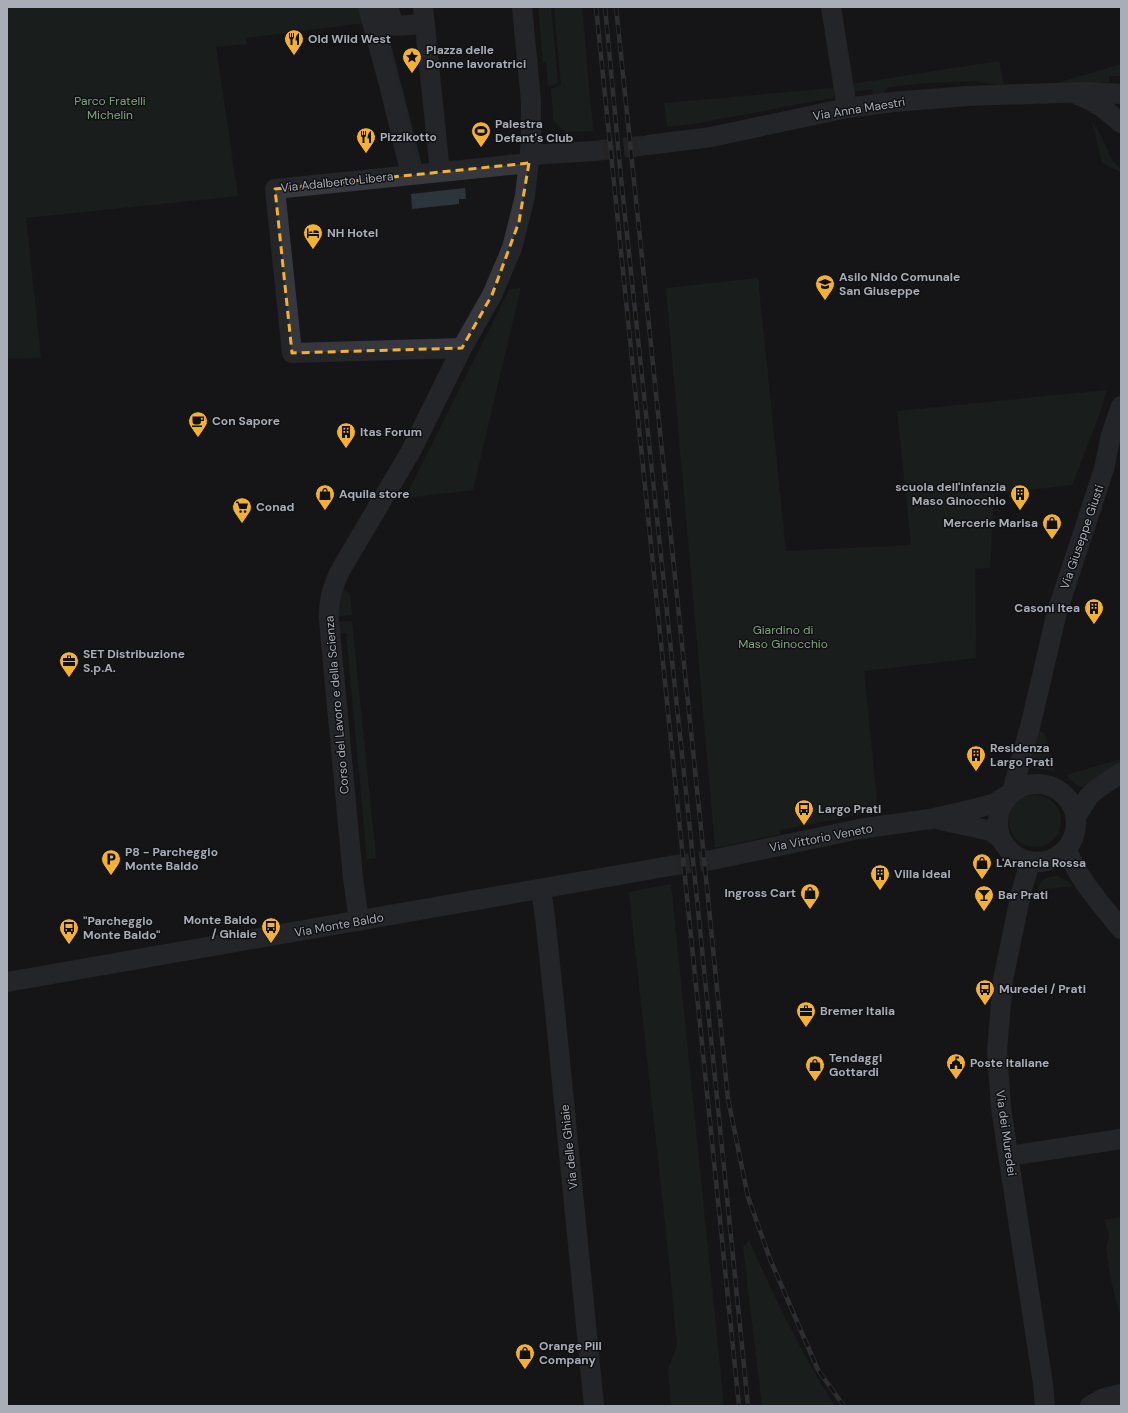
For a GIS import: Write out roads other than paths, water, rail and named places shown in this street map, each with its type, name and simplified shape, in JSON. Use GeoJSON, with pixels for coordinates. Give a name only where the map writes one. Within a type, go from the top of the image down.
{"type":"FeatureCollection","features":[{"type":"Feature","properties":{"kind":"street"},"geometry":{"type":"LineString","coordinates":[[368,7],[411,174]]}},
{"type":"Feature","properties":{"kind":"street"},"geometry":{"type":"LineString","coordinates":[[388,7],[394,26],[424,15],[440,172]]}},
{"type":"Feature","properties":{"kind":"street","name":"Corso del Lavoro e della Scienza"},"geometry":{"type":"LineString","coordinates":[[359,921],[329,620],[330,599],[340,571],[411,450],[462,348],[492,295],[512,248],[525,196],[530,159],[531,101],[522,7]]}},
{"type":"Feature","properties":{"kind":"street"},"geometry":{"type":"LineString","coordinates":[[831,7],[847,108]]}},
{"type":"Feature","properties":{"kind":"street","name":"Via Anna Maestri"},"geometry":{"type":"LineString","coordinates":[[648,145],[711,137],[847,108],[893,102],[968,96],[1072,94],[1088,92],[1121,94]]}},
{"type":"Feature","properties":{"kind":"street","name":"Via Anna Maestri"},"geometry":{"type":"LineString","coordinates":[[1072,94],[1093,101],[1105,108],[1121,123]]}},
{"type":"Feature","properties":{"kind":"street"},"geometry":{"type":"LineString","coordinates":[[530,159],[594,151]]}},
{"type":"Feature","properties":{"kind":"street","name":"Via Adalberto Libera"},"geometry":{"type":"LineString","coordinates":[[462,348],[292,353],[275,189],[440,172],[530,159]]}},
{"type":"Feature","properties":{"kind":"street","name":"Via Giuseppe Giusti"},"geometry":{"type":"LineString","coordinates":[[1012,792],[1031,723],[1057,612],[1104,469],[1111,435],[1121,406]]}},
{"type":"Feature","properties":{"kind":"street","name":"Via Giuseppe Giusti"},"geometry":{"type":"LineString","coordinates":[[1104,469],[1121,446]]}},
{"type":"Feature","properties":{"kind":"street"},"geometry":{"type":"LineString","coordinates":[[1076,817],[1089,796],[1098,788],[1121,773]]}},
{"type":"Feature","properties":{"kind":"street"},"geometry":{"type":"LineString","coordinates":[[1029,784],[1050,786],[1060,791],[1072,806],[1076,817],[1076,828],[1073,839],[1067,850],[1060,856],[1045,862],[1030,862],[1020,859],[1011,853],[1004,845],[997,827],[999,813],[1004,800],[1012,792],[1029,784]]}},
{"type":"Feature","properties":{"kind":"street","name":"Via Vittorio Veneto"},"geometry":{"type":"LineString","coordinates":[[712,860],[859,829],[930,819],[984,807],[995,803],[1012,792]]}},
{"type":"Feature","properties":{"kind":"street","name":"Via Vittorio Veneto"},"geometry":{"type":"LineString","coordinates":[[930,819],[991,831],[1000,837]]}},
{"type":"Feature","properties":{"kind":"street"},"geometry":{"type":"LineString","coordinates":[[1067,850],[1071,860],[1085,883],[1121,929]]}},
{"type":"Feature","properties":{"kind":"street","name":"Via dei Muredei"},"geometry":{"type":"LineString","coordinates":[[1030,862],[1021,893],[1003,980],[997,1051],[1001,1101],[1045,1406]]}},
{"type":"Feature","properties":{"kind":"street","name":"Via Monte Baldo"},"geometry":{"type":"LineString","coordinates":[[7,982],[670,866]]}},
{"type":"Feature","properties":{"kind":"street","name":"Via delle Ghiaie"},"geometry":{"type":"LineString","coordinates":[[541,889],[557,1027],[594,1406]]}},
{"type":"Feature","properties":{"kind":"street"},"geometry":{"type":"LineString","coordinates":[[1009,1156],[1121,1139]]}},
{"type":"Feature","properties":{"kind":"street"},"geometry":{"type":"LineString","coordinates":[[1090,1406],[1104,1398],[1121,1394]]}},
{"type":"Feature","properties":{"kind":"waterway"},"geometry":{"type":"LineString","coordinates":[[383,25],[419,165]]}},
{"type":"Feature","properties":{"kind":"tunnel"},"geometry":{"type":"LineString","coordinates":[[594,151],[648,145]]}},
{"type":"Feature","properties":{"kind":"tunnel"},"geometry":{"type":"LineString","coordinates":[[670,866],[712,860]]}},
{"type":"Feature","properties":{"kind":"railway"},"geometry":{"type":"LineString","coordinates":[[596,7],[739,1406]]}},
{"type":"Feature","properties":{"kind":"railway"},"geometry":{"type":"LineString","coordinates":[[605,7],[621,178],[690,830],[748,1406]]}},
{"type":"Feature","properties":{"kind":"railway"},"geometry":{"type":"LineString","coordinates":[[616,7],[728,1099],[748,1197],[770,1259],[818,1370],[844,1406]]}},
{"type":"Feature","properties":{"kind":"place","name":"Old Wild West"},"geometry":{"type":"Point","coordinates":[294,56]}},
{"type":"Feature","properties":{"kind":"place","name":"Piazza delle Donne lavoratrici"},"geometry":{"type":"Point","coordinates":[412,74]}},
{"type":"Feature","properties":{"kind":"place","name":"Palestra Defant's Club"},"geometry":{"type":"Point","coordinates":[481,148]}},
{"type":"Feature","properties":{"kind":"place","name":"Pizzikotto"},"geometry":{"type":"Point","coordinates":[366,154]}},
{"type":"Feature","properties":{"kind":"place","name":"NH Hotel"},"geometry":{"type":"Point","coordinates":[313,250]}},
{"type":"Feature","properties":{"kind":"place","name":"Asilo Nido Comunale San Giuseppe"},"geometry":{"type":"Point","coordinates":[825,301]}},
{"type":"Feature","properties":{"kind":"place","name":"Con Sapore"},"geometry":{"type":"Point","coordinates":[198,438]}},
{"type":"Feature","properties":{"kind":"place","name":"Itas Forum"},"geometry":{"type":"Point","coordinates":[346,449]}},
{"type":"Feature","properties":{"kind":"place","name":"Aquila store"},"geometry":{"type":"Point","coordinates":[325,511]}},
{"type":"Feature","properties":{"kind":"place","name":"scuola dell'infanzia Maso Ginocchio"},"geometry":{"type":"Point","coordinates":[1020,511]}},
{"type":"Feature","properties":{"kind":"place","name":"Conad"},"geometry":{"type":"Point","coordinates":[242,524]}},
{"type":"Feature","properties":{"kind":"place","name":"Mercerie Marisa"},"geometry":{"type":"Point","coordinates":[1052,540]}},
{"type":"Feature","properties":{"kind":"place","name":"Casoni Itea"},"geometry":{"type":"Point","coordinates":[1094,625]}},
{"type":"Feature","properties":{"kind":"place","name":"SET Distribuzione S.p.A."},"geometry":{"type":"Point","coordinates":[69,678]}},
{"type":"Feature","properties":{"kind":"place","name":"Residenza Largo Prati"},"geometry":{"type":"Point","coordinates":[976,772]}},
{"type":"Feature","properties":{"kind":"place","name":"Largo Prati"},"geometry":{"type":"Point","coordinates":[804,826]}},
{"type":"Feature","properties":{"kind":"place","name":"P8 - Parcheggio Monte Baldo"},"geometry":{"type":"Point","coordinates":[111,876]}},
{"type":"Feature","properties":{"kind":"place","name":"L'Arancia Rossa"},"geometry":{"type":"Point","coordinates":[982,880]}},
{"type":"Feature","properties":{"kind":"place","name":"Villa Ideal"},"geometry":{"type":"Point","coordinates":[880,891]}},
{"type":"Feature","properties":{"kind":"place","name":"Ingross Cart"},"geometry":{"type":"Point","coordinates":[810,910]}},
{"type":"Feature","properties":{"kind":"place","name":"Bar Prati"},"geometry":{"type":"Point","coordinates":[984,912]}},
{"type":"Feature","properties":{"kind":"place","name":"Monte Baldo / Ghiaie"},"geometry":{"type":"Point","coordinates":[271,944]}},
{"type":"Feature","properties":{"kind":"place","name":"\"Parcheggio Monte Baldo\""},"geometry":{"type":"Point","coordinates":[69,945]}},
{"type":"Feature","properties":{"kind":"place","name":"Muredei / Prati"},"geometry":{"type":"Point","coordinates":[985,1006]}},
{"type":"Feature","properties":{"kind":"place","name":"Bremer Italia"},"geometry":{"type":"Point","coordinates":[806,1028]}},
{"type":"Feature","properties":{"kind":"place","name":"Poste Italiane"},"geometry":{"type":"Point","coordinates":[956,1080]}},
{"type":"Feature","properties":{"kind":"place","name":"Tendaggi Gottardi"},"geometry":{"type":"Point","coordinates":[815,1082]}},
{"type":"Feature","properties":{"kind":"place","name":"Orange Pill Company"},"geometry":{"type":"Point","coordinates":[525,1370]}},
{"type":"Feature","properties":{"kind":"park label","name":"Parco Fratelli Michelin"},"geometry":{"type":"Point","coordinates":[110,108]}},
{"type":"Feature","properties":{"kind":"park label","name":"Giardino di Maso Ginocchio"},"geometry":{"type":"Point","coordinates":[783,637]}}]}
